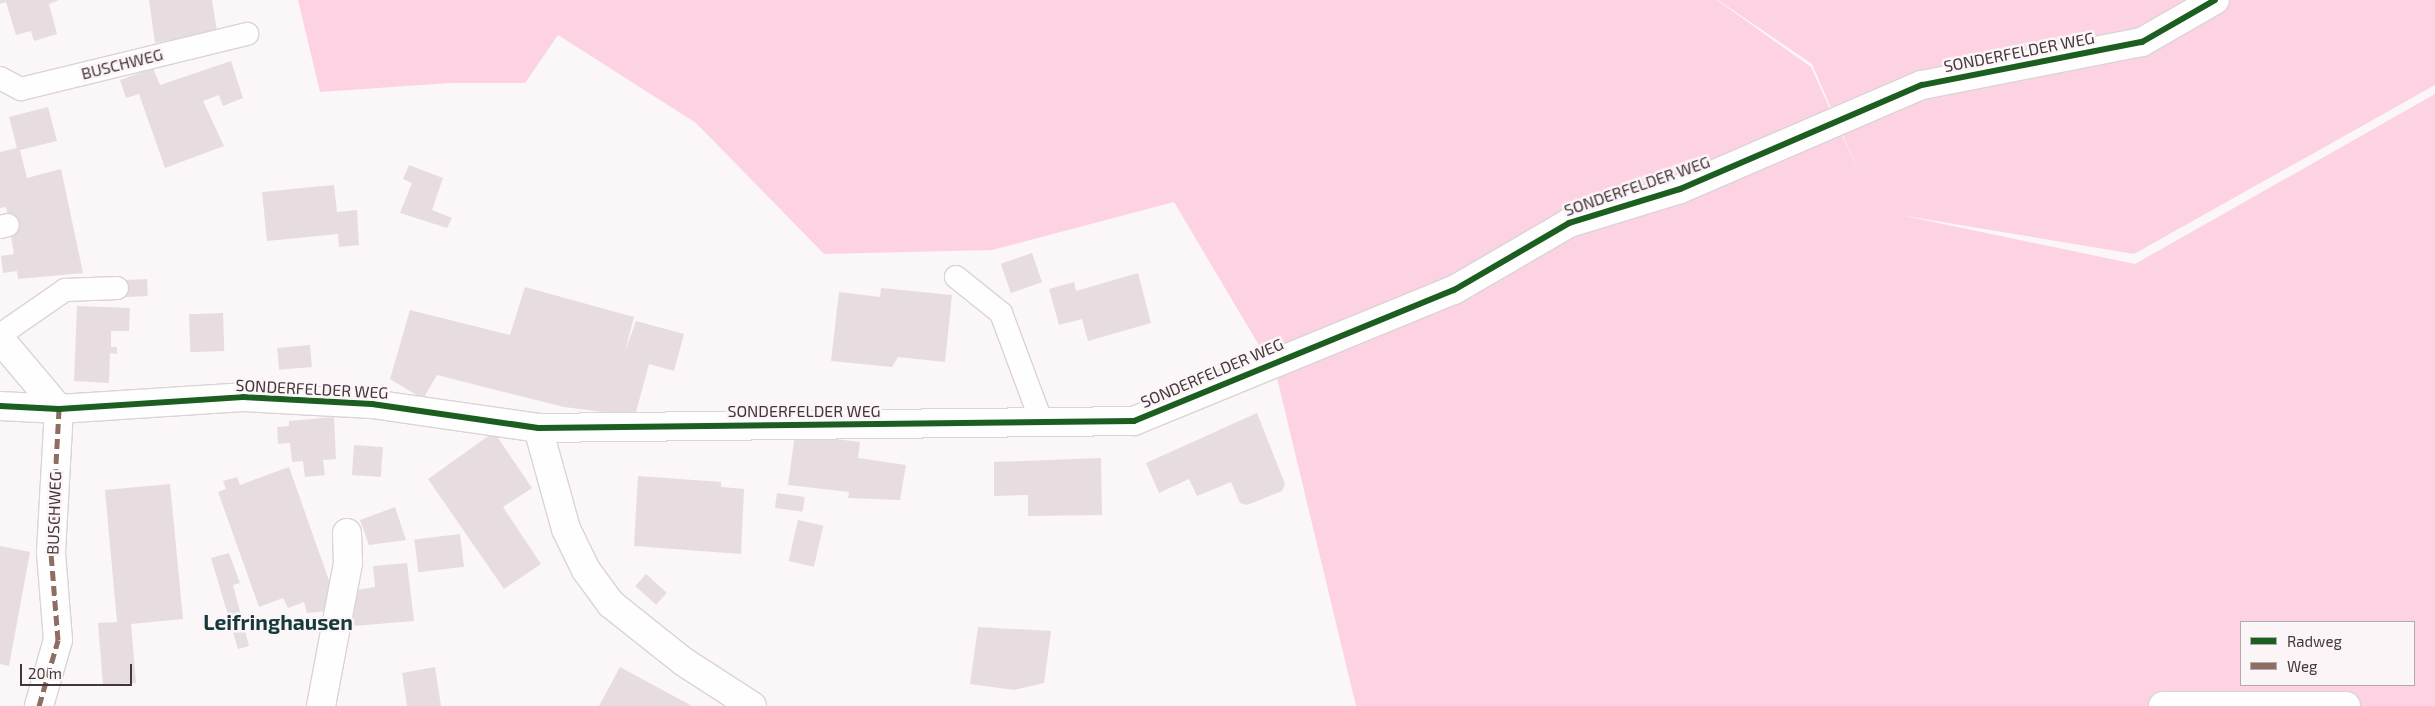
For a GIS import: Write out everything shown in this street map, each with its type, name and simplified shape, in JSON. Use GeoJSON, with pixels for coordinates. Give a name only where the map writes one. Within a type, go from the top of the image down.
{"type":"FeatureCollection","features":[{"type":"Feature","properties":{"kind":"street","name":"SONDERFELDER WEG"},"geometry":{"type":"LineString","coordinates":[[0,406],[59,409],[243,397],[372,404],[538,428],[1134,421],[1454,290],[1569,223],[1680,189],[1922,85],[2142,42],[2215,0]]}},
{"type":"Feature","properties":{"kind":"street"},"geometry":{"type":"LineString","coordinates":[[0,339],[59,409]]}},
{"type":"Feature","properties":{"kind":"street","name":"BUSCHWEG"},"geometry":{"type":"LineString","coordinates":[[39,706],[58,640],[51,552],[59,409]]}},
{"type":"Feature","properties":{"kind":"street"},"geometry":{"type":"LineString","coordinates":[[538,428],[566,529],[586,570],[611,604],[684,662],[752,706]]}},
{"type":"Feature","properties":{"kind":"street"},"geometry":{"type":"LineString","coordinates":[[321,706],[348,563],[347,533]]}},
{"type":"Feature","properties":{"kind":"street"},"geometry":{"type":"LineString","coordinates":[[2163,706],[2346,706]]}},
{"type":"Feature","properties":{"kind":"lane","name":"BUSCHWEG"},"geometry":{"type":"LineString","coordinates":[[0,78],[21,89],[247,34]]}},
{"type":"Feature","properties":{"kind":"lane"},"geometry":{"type":"LineString","coordinates":[[956,277],[1001,313],[1042,423]]}},
{"type":"Feature","properties":{"kind":"lane"},"geometry":{"type":"LineString","coordinates":[[0,335],[65,290],[117,288]]}},
{"type":"Feature","properties":{"kind":"shaded area"},"geometry":{"type":"Polygon","coordinates":[[[298,0],[1717,0],[1811,67],[1860,175],[1812,64],[1718,0],[2435,0],[2435,85],[2134,254],[1900,215],[2135,264],[2435,94],[2435,706],[1356,706],[1276,374],[1174,202],[992,250],[824,254],[696,123],[558,35],[525,83],[451,83],[320,92],[298,0]]]}},
{"type":"Feature","properties":{"kind":"building"},"geometry":{"type":"Polygon","coordinates":[[[0,0],[59,0],[49,4],[57,34],[34,41],[31,31],[16,35],[6,2],[0,4],[0,0]]]}},
{"type":"Feature","properties":{"kind":"building"},"geometry":{"type":"Polygon","coordinates":[[[149,0],[212,0],[217,31],[155,43],[149,0]]]}},
{"type":"Feature","properties":{"kind":"building"},"geometry":{"type":"Polygon","coordinates":[[[231,61],[243,98],[223,106],[219,95],[203,101],[224,146],[165,168],[139,94],[126,98],[120,80],[153,68],[160,85],[231,61]]]}},
{"type":"Feature","properties":{"kind":"building"},"geometry":{"type":"Polygon","coordinates":[[[48,107],[57,141],[20,150],[27,178],[61,169],[83,273],[18,279],[17,271],[3,273],[1,256],[14,254],[6,207],[0,208],[0,152],[17,148],[9,117],[48,107]]]}},
{"type":"Feature","properties":{"kind":"building"},"geometry":{"type":"Polygon","coordinates":[[[409,165],[443,178],[432,210],[452,218],[447,228],[400,213],[412,183],[403,179],[409,165]]]}},
{"type":"Feature","properties":{"kind":"building"},"geometry":{"type":"Polygon","coordinates":[[[334,185],[337,212],[357,210],[359,245],[339,247],[338,234],[267,241],[262,192],[334,185]]]}},
{"type":"Feature","properties":{"kind":"building"},"geometry":{"type":"Polygon","coordinates":[[[1032,253],[1042,282],[1011,293],[1001,264],[1032,253]]]}},
{"type":"Feature","properties":{"kind":"building"},"geometry":{"type":"Polygon","coordinates":[[[1138,273],[1151,323],[1088,341],[1082,319],[1059,325],[1049,289],[1074,282],[1076,291],[1138,273]]]}},
{"type":"Feature","properties":{"kind":"building"},"geometry":{"type":"Polygon","coordinates":[[[147,279],[148,296],[118,298],[117,281],[147,279]]]}},
{"type":"Feature","properties":{"kind":"building"},"geometry":{"type":"Polygon","coordinates":[[[525,287],[634,317],[625,351],[636,321],[684,334],[674,371],[649,364],[635,416],[564,407],[437,375],[423,399],[390,379],[410,310],[510,335],[525,287]]]}},
{"type":"Feature","properties":{"kind":"building"},"geometry":{"type":"Polygon","coordinates":[[[881,288],[952,295],[945,362],[898,357],[892,367],[831,361],[839,292],[880,297],[881,288]]]}},
{"type":"Feature","properties":{"kind":"building"},"geometry":{"type":"Polygon","coordinates":[[[77,306],[130,308],[129,331],[111,331],[111,347],[117,347],[117,354],[110,353],[109,383],[74,381],[77,306]]]}},
{"type":"Feature","properties":{"kind":"building"},"geometry":{"type":"Polygon","coordinates":[[[223,313],[224,351],[190,352],[189,314],[223,313]]]}},
{"type":"Feature","properties":{"kind":"building"},"geometry":{"type":"Polygon","coordinates":[[[310,345],[312,367],[279,370],[277,348],[310,345]]]}},
{"type":"Feature","properties":{"kind":"building"},"geometry":{"type":"Polygon","coordinates":[[[1257,413],[1285,484],[1282,491],[1247,505],[1240,503],[1231,482],[1197,496],[1189,479],[1159,493],[1146,463],[1257,413]]]}},
{"type":"Feature","properties":{"kind":"building"},"geometry":{"type":"Polygon","coordinates":[[[334,417],[336,459],[323,460],[325,475],[305,477],[303,461],[292,462],[290,443],[278,444],[277,427],[289,426],[289,421],[334,417]]]}},
{"type":"Feature","properties":{"kind":"building"},"geometry":{"type":"Polygon","coordinates":[[[494,432],[532,488],[503,507],[541,564],[504,589],[428,479],[494,432]]]}},
{"type":"Feature","properties":{"kind":"building"},"geometry":{"type":"Polygon","coordinates":[[[795,434],[860,442],[858,458],[906,465],[900,500],[848,498],[849,492],[788,485],[795,434]]]}},
{"type":"Feature","properties":{"kind":"building"},"geometry":{"type":"Polygon","coordinates":[[[354,445],[383,447],[381,477],[352,475],[354,445]]]}},
{"type":"Feature","properties":{"kind":"building"},"geometry":{"type":"Polygon","coordinates":[[[1101,458],[1102,515],[1028,516],[1028,495],[994,496],[994,462],[1101,458]]]}},
{"type":"Feature","properties":{"kind":"building"},"geometry":{"type":"Polygon","coordinates":[[[289,467],[332,589],[328,611],[307,613],[304,602],[288,608],[283,598],[259,607],[218,492],[226,489],[223,481],[237,477],[240,485],[289,467]]]}},
{"type":"Feature","properties":{"kind":"building"},"geometry":{"type":"Polygon","coordinates":[[[638,476],[721,482],[721,487],[744,489],[741,554],[634,546],[638,476]]]}},
{"type":"Feature","properties":{"kind":"building"},"geometry":{"type":"Polygon","coordinates":[[[170,484],[183,619],[131,624],[136,683],[103,685],[98,623],[117,622],[105,490],[170,484]]]}},
{"type":"Feature","properties":{"kind":"building"},"geometry":{"type":"Polygon","coordinates":[[[777,493],[805,497],[803,512],[775,508],[777,493]]]}},
{"type":"Feature","properties":{"kind":"building"},"geometry":{"type":"Polygon","coordinates":[[[395,507],[406,540],[369,545],[360,520],[395,507]]]}},
{"type":"Feature","properties":{"kind":"building"},"geometry":{"type":"Polygon","coordinates":[[[798,520],[823,526],[814,567],[789,561],[798,520]]]}},
{"type":"Feature","properties":{"kind":"building"},"geometry":{"type":"Polygon","coordinates":[[[460,534],[464,567],[418,572],[414,540],[460,534]]]}},
{"type":"Feature","properties":{"kind":"building"},"geometry":{"type":"Polygon","coordinates":[[[0,546],[30,552],[9,666],[0,664],[0,546]]]}},
{"type":"Feature","properties":{"kind":"building"},"geometry":{"type":"Polygon","coordinates":[[[229,553],[240,583],[233,585],[249,646],[238,649],[211,558],[229,553]]]}},
{"type":"Feature","properties":{"kind":"building"},"geometry":{"type":"Polygon","coordinates":[[[407,563],[414,621],[353,626],[351,591],[375,587],[373,566],[407,563]]]}},
{"type":"Feature","properties":{"kind":"building"},"geometry":{"type":"Polygon","coordinates":[[[646,574],[667,593],[656,605],[635,586],[646,574]]]}},
{"type":"Feature","properties":{"kind":"building"},"geometry":{"type":"Polygon","coordinates":[[[978,627],[1051,631],[1044,683],[1014,690],[970,684],[978,627]]]}},
{"type":"Feature","properties":{"kind":"building"},"geometry":{"type":"Polygon","coordinates":[[[435,667],[441,706],[407,706],[402,673],[435,667]]]}},
{"type":"Feature","properties":{"kind":"building"},"geometry":{"type":"Polygon","coordinates":[[[620,667],[692,706],[599,706],[620,667]]]}},
{"type":"Feature","properties":{"kind":"marked path"},"geometry":{"type":"LineString","coordinates":[[39,706],[58,640],[51,553],[59,409]]}},
{"type":"Feature","properties":{"kind":"cycle path"},"geometry":{"type":"LineString","coordinates":[[0,406],[59,409],[243,397],[372,404],[538,428],[1134,421],[1454,290],[1569,223],[1680,189],[1922,85],[2142,42],[2215,0]]}},
{"type":"Feature","properties":{"kind":"district","name":"Leifringhausen"},"geometry":{"type":"Point","coordinates":[278,622]}}]}
